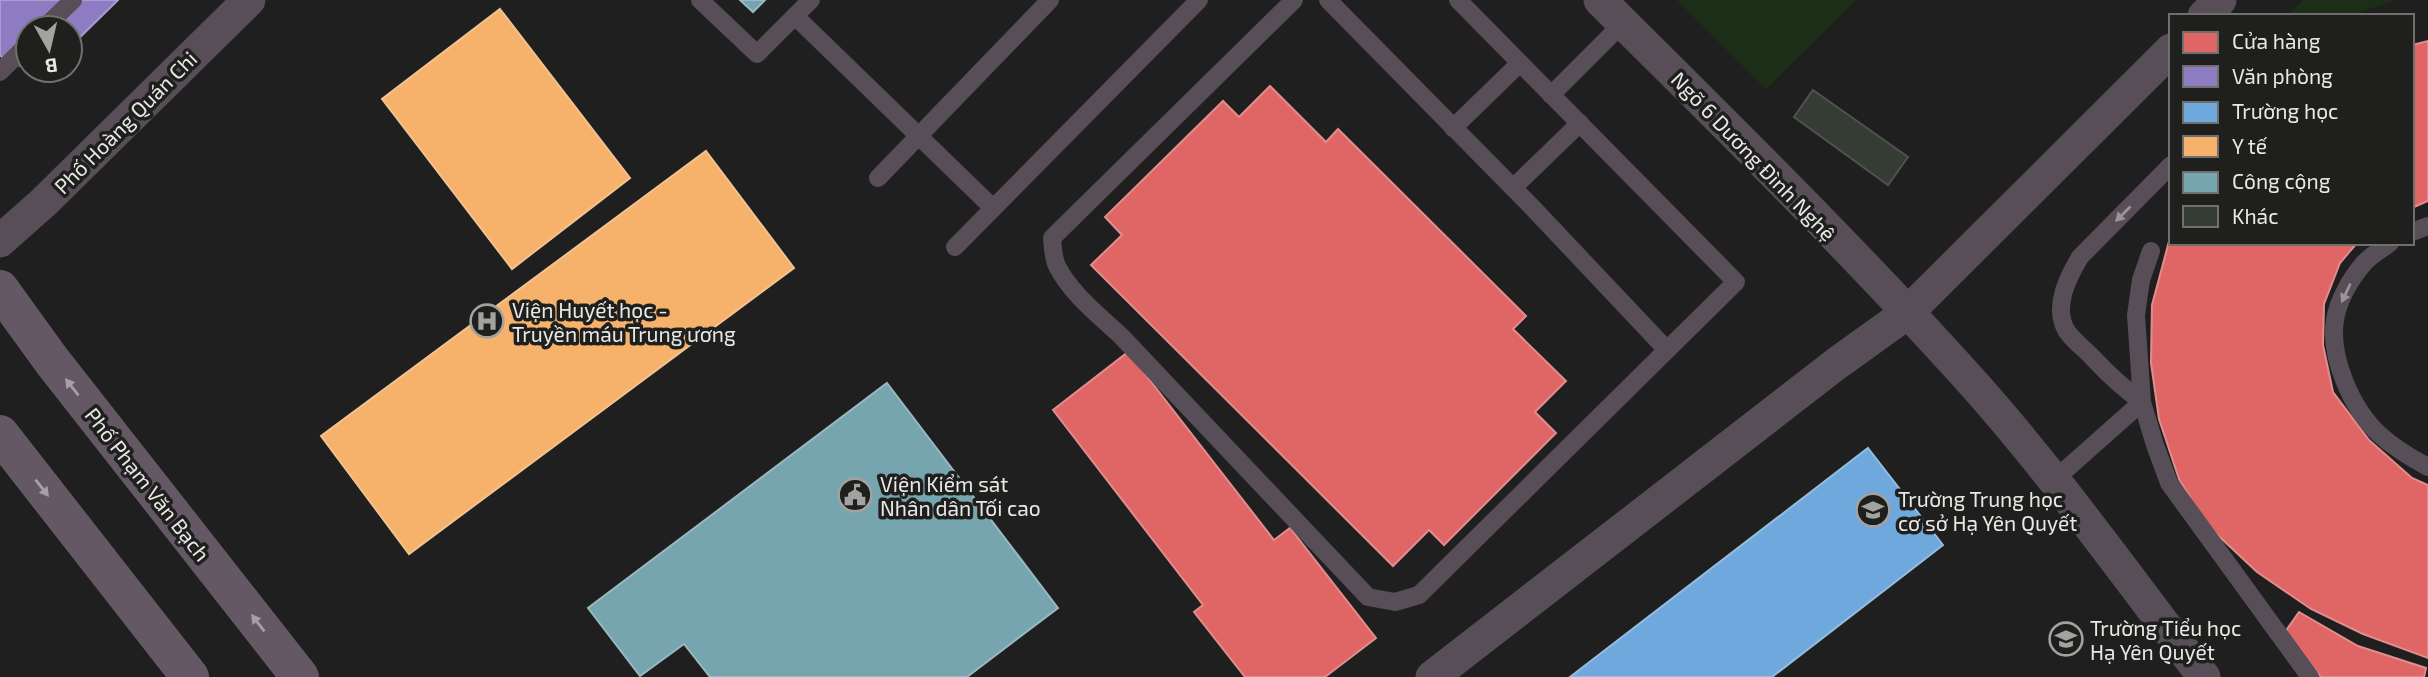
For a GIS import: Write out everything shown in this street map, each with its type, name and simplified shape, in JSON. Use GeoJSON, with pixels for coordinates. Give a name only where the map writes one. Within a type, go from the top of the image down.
{"type":"FeatureCollection","features":[{"type":"Feature","properties":{"kind":"main road","name":"Phố Phạm Văn Bạch"},"geometry":{"type":"LineString","coordinates":[[0,289],[52,361],[300,677]]}},
{"type":"Feature","properties":{"kind":"main road"},"geometry":{"type":"LineString","coordinates":[[0,434],[190,677]]}},
{"type":"Feature","properties":{"kind":"street","name":"Phố Hoàng Quán Chi"},"geometry":{"type":"LineString","coordinates":[[0,241],[44,202],[249,0]]}},
{"type":"Feature","properties":{"kind":"street","name":"Ngõ 6 Dương Đình Nghệ"},"geometry":{"type":"LineString","coordinates":[[1600,0],[1907,313],[1973,384],[2054,481],[2204,677]]}},
{"type":"Feature","properties":{"kind":"street"},"geometry":{"type":"LineString","coordinates":[[2206,14],[2220,0]]}},
{"type":"Feature","properties":{"kind":"street"},"geometry":{"type":"LineString","coordinates":[[1432,677],[1836,363],[1907,313],[2169,52]]}},
{"type":"Feature","properties":{"kind":"lane"},"geometry":{"type":"LineString","coordinates":[[58,14],[73,0]]}},
{"type":"Feature","properties":{"kind":"lane"},"geometry":{"type":"LineString","coordinates":[[700,0],[757,54],[811,0]]}},
{"type":"Feature","properties":{"kind":"lane"},"geometry":{"type":"LineString","coordinates":[[878,178],[1051,0]]}},
{"type":"Feature","properties":{"kind":"lane"},"geometry":{"type":"LineString","coordinates":[[955,247],[1199,0]]}},
{"type":"Feature","properties":{"kind":"lane"},"geometry":{"type":"LineString","coordinates":[[1294,0],[1052,238],[1055,264],[1070,286],[1368,597],[1395,602],[1419,595],[1736,282],[1458,0]]}},
{"type":"Feature","properties":{"kind":"lane"},"geometry":{"type":"LineString","coordinates":[[1328,0],[1667,350]]}},
{"type":"Feature","properties":{"kind":"lane"},"geometry":{"type":"LineString","coordinates":[[795,16],[993,208]]}},
{"type":"Feature","properties":{"kind":"lane"},"geometry":{"type":"LineString","coordinates":[[1551,94],[1623,23]]}},
{"type":"Feature","properties":{"kind":"lane"},"geometry":{"type":"LineString","coordinates":[[0,72],[14,58]]}},
{"type":"Feature","properties":{"kind":"lane"},"geometry":{"type":"LineString","coordinates":[[1453,128],[1520,63]]}},
{"type":"Feature","properties":{"kind":"lane"},"geometry":{"type":"LineString","coordinates":[[1513,188],[1580,123]]}},
{"type":"Feature","properties":{"kind":"lane"},"geometry":{"type":"LineString","coordinates":[[2142,402],[2116,383],[2066,330],[2062,298],[2069,275],[2080,257],[2169,167]]}},
{"type":"Feature","properties":{"kind":"lane"},"geometry":{"type":"LineString","coordinates":[[2387,245],[2365,261],[2346,290],[2334,321],[2336,351],[2344,381],[2358,409],[2378,433],[2409,457],[2428,467]]}},
{"type":"Feature","properties":{"kind":"lane"},"geometry":{"type":"LineString","coordinates":[[2151,251],[2141,280],[2136,315],[2142,402],[2169,483],[2310,677]]}},
{"type":"Feature","properties":{"kind":"lane"},"geometry":{"type":"LineString","coordinates":[[2054,481],[2142,402]]}},
{"type":"Feature","properties":{"kind":"green space"},"geometry":{"type":"Polygon","coordinates":[[[1677,0],[1856,0],[1766,89],[1677,0]]]}},
{"type":"Feature","properties":{"kind":"green space"},"geometry":{"type":"Polygon","coordinates":[[[2303,0],[2395,0],[2354,14],[2289,14],[2303,0]]]}},
{"type":"Feature","properties":{"kind":"building: Cửa hàng"},"geometry":{"type":"Polygon","coordinates":[[[2428,41],[2428,201],[2414,207],[2414,44],[2428,41]]]}},
{"type":"Feature","properties":{"kind":"building: Cửa hàng"},"geometry":{"type":"Polygon","coordinates":[[[1270,86],[1326,142],[1338,129],[1526,316],[1513,329],[1566,381],[1535,412],[1556,433],[1444,545],[1429,530],[1393,566],[1091,265],[1122,235],[1105,217],[1223,101],[1239,117],[1270,86]]]}},
{"type":"Feature","properties":{"kind":"building: Cửa hàng"},"geometry":{"type":"Polygon","coordinates":[[[2169,241],[2169,245],[2355,245],[2340,263],[2324,304],[2323,345],[2333,392],[2369,440],[2412,478],[2428,485],[2428,658],[2363,634],[2311,609],[2257,572],[2207,525],[2179,479],[2159,419],[2151,363],[2152,305],[2169,241]]]}},
{"type":"Feature","properties":{"kind":"building: Cửa hàng"},"geometry":{"type":"Polygon","coordinates":[[[1128,352],[1274,540],[1290,528],[1376,638],[1325,677],[1245,677],[1194,612],[1203,605],[1053,410],[1128,352]]]}},
{"type":"Feature","properties":{"kind":"building: Cửa hàng"},"geometry":{"type":"Polygon","coordinates":[[[2299,612],[2358,646],[2426,668],[2424,677],[2321,677],[2285,632],[2299,612]]]}},
{"type":"Feature","properties":{"kind":"building: Văn phòng"},"geometry":{"type":"Polygon","coordinates":[[[0,0],[118,0],[84,33],[84,14],[14,14],[14,64],[7,63],[0,55],[0,0]]]}},
{"type":"Feature","properties":{"kind":"building: Trường học"},"geometry":{"type":"Polygon","coordinates":[[[1868,448],[1943,545],[1772,677],[1570,677],[1868,448]]]}},
{"type":"Feature","properties":{"kind":"building: Y tế"},"geometry":{"type":"Polygon","coordinates":[[[500,9],[630,178],[512,269],[382,99],[500,9]]]}},
{"type":"Feature","properties":{"kind":"building: Y tế"},"geometry":{"type":"Polygon","coordinates":[[[706,151],[794,268],[409,554],[321,436],[706,151]]]}},
{"type":"Feature","properties":{"kind":"building: Công cộng"},"geometry":{"type":"Polygon","coordinates":[[[740,0],[765,0],[753,12],[740,0]]]}},
{"type":"Feature","properties":{"kind":"building: Công cộng","name":"Viện Kiểm sát Nhân dân Tối cao"},"geometry":{"type":"Polygon","coordinates":[[[887,383],[1058,608],[967,677],[710,677],[684,644],[640,676],[588,608],[887,383]]]}},
{"type":"Feature","properties":{"kind":"building: Khác"},"geometry":{"type":"Polygon","coordinates":[[[1813,90],[1908,157],[1888,185],[1794,117],[1813,90]]]}},
{"type":"Feature","properties":{"kind":"place","name":"Viện Huyết học - Truyền máu Trung ương"},"geometry":{"type":"Point","coordinates":[487,321]}},
{"type":"Feature","properties":{"kind":"place","name":"Viện Kiểm sát Nhân dân Tối cao"},"geometry":{"type":"Point","coordinates":[855,495]}},
{"type":"Feature","properties":{"kind":"place","name":"Trường Trung học cơ sở Hạ Yên Quyết"},"geometry":{"type":"Point","coordinates":[1873,510]}},
{"type":"Feature","properties":{"kind":"place","name":"Trường Tiểu học Hạ Yên Quyết"},"geometry":{"type":"Point","coordinates":[2066,639]}}]}
